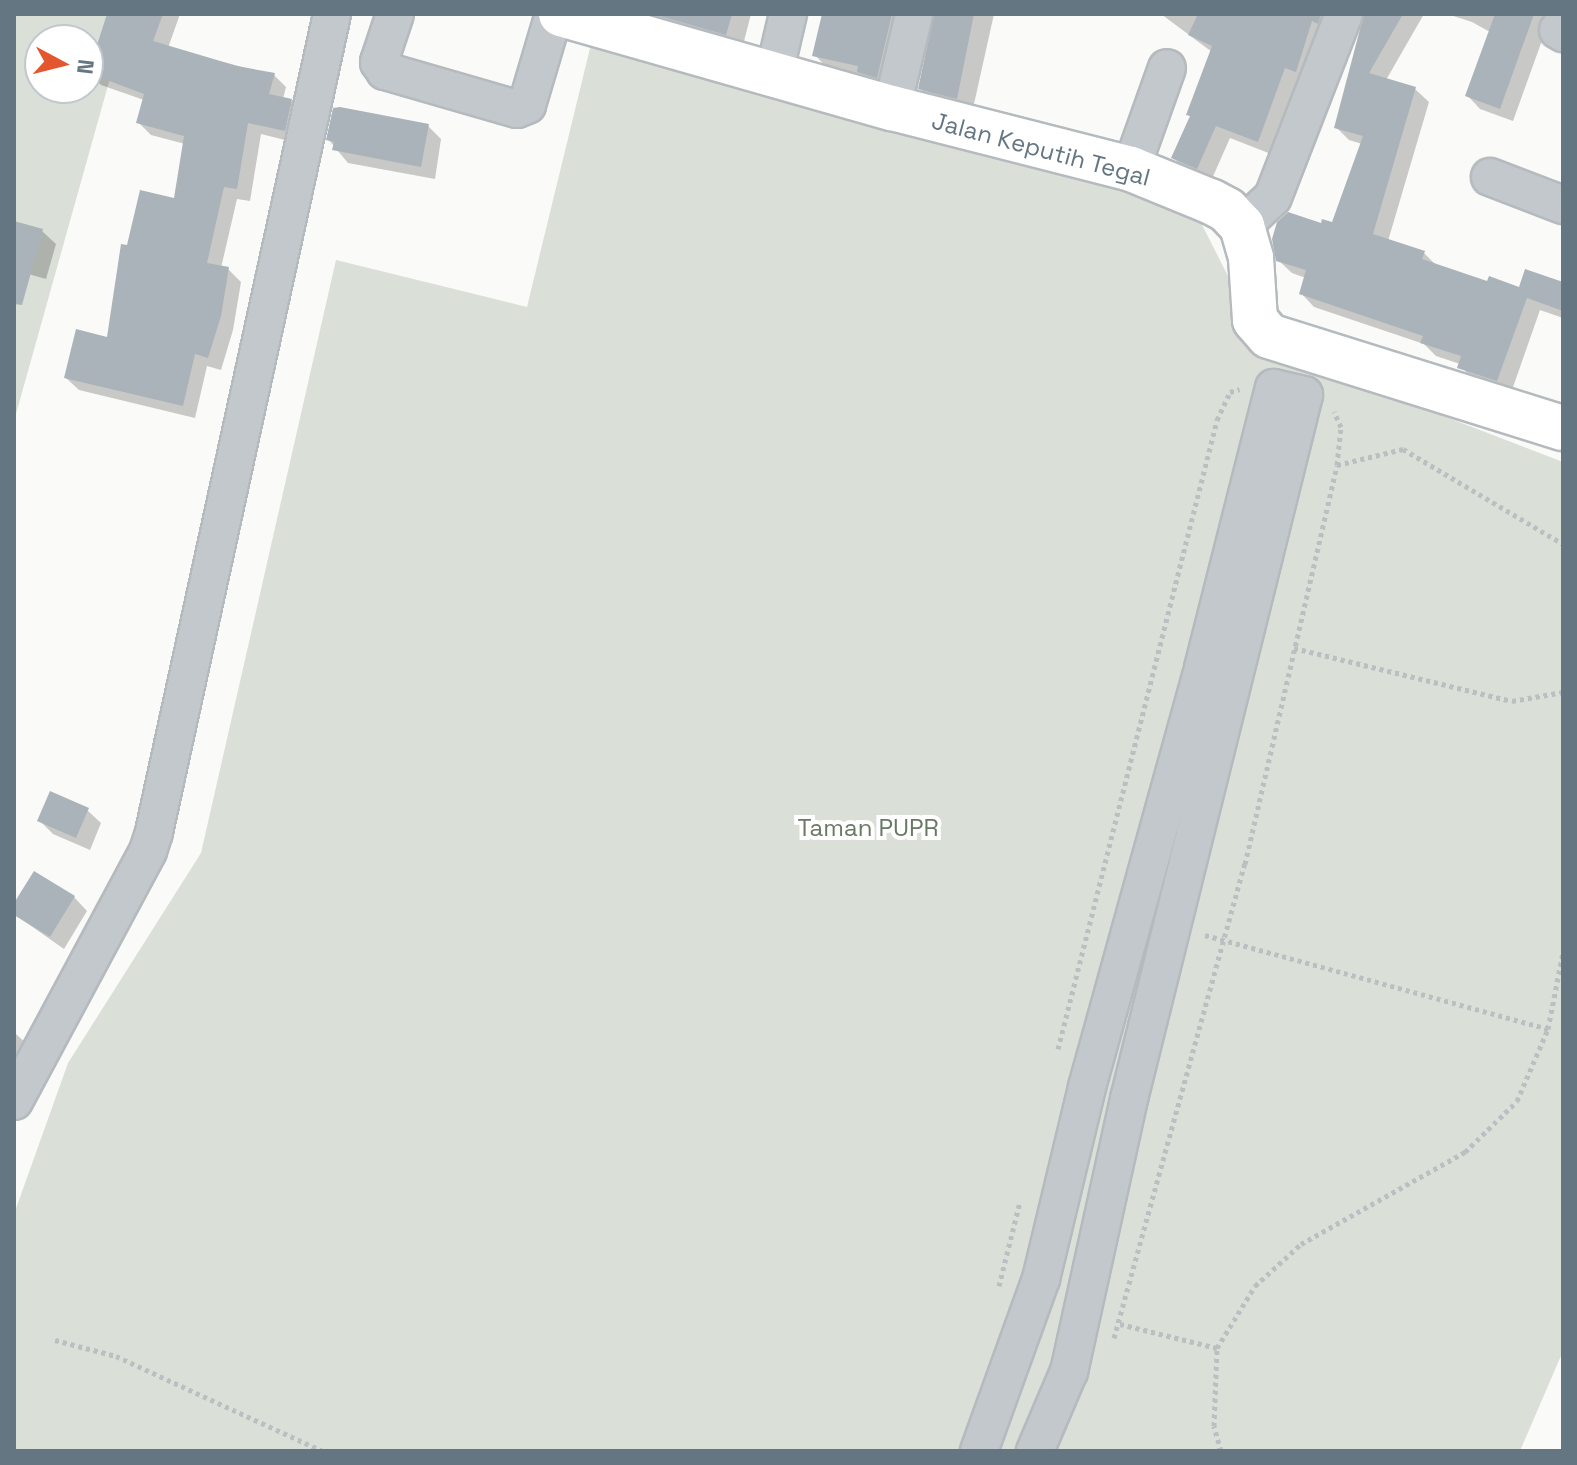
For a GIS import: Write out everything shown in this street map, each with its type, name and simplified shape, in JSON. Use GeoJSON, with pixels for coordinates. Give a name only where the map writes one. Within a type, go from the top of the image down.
{"type":"FeatureCollection","features":[{"type":"Feature","properties":{"kind":"main road","name":"Jalan Keputih Tegal"},"geometry":{"type":"LineString","coordinates":[[561,14],[634,25],[774,74],[892,108],[1131,169],[1227,210],[1242,226]]}},
{"type":"Feature","properties":{"kind":"main road"},"geometry":{"type":"LineString","coordinates":[[1242,226],[1251,258],[1255,320],[1269,336],[1563,428]]}},
{"type":"Feature","properties":{"kind":"street"},"geometry":{"type":"LineString","coordinates":[[14,1101],[148,851],[154,832],[332,14]]}},
{"type":"Feature","properties":{"kind":"street"},"geometry":{"type":"LineString","coordinates":[[395,14],[379,62],[388,74],[517,109],[527,105],[554,14]]}},
{"type":"Feature","properties":{"kind":"street"},"geometry":{"type":"LineString","coordinates":[[774,74],[788,14]]}},
{"type":"Feature","properties":{"kind":"street"},"geometry":{"type":"LineString","coordinates":[[892,108],[914,14]]}},
{"type":"Feature","properties":{"kind":"street"},"geometry":{"type":"LineString","coordinates":[[1242,226],[1273,197],[1344,14]]}},
{"type":"Feature","properties":{"kind":"street"},"geometry":{"type":"LineString","coordinates":[[1131,169],[1167,68]]}},
{"type":"Feature","properties":{"kind":"street"},"geometry":{"type":"LineString","coordinates":[[1490,177],[1563,205]]}},
{"type":"Feature","properties":{"kind":"street"},"geometry":{"type":"LineString","coordinates":[[979,1451],[1041,1279],[1087,1087],[1220,668],[1289,392]]}},
{"type":"Feature","properties":{"kind":"street"},"geometry":{"type":"LineString","coordinates":[[1035,1451],[1069,1371],[1173,927],[1220,668]]}},
{"type":"Feature","properties":{"kind":"street"},"geometry":{"type":"LineString","coordinates":[[1041,1279],[1087,1288]]}},
{"type":"Feature","properties":{"kind":"path"},"geometry":{"type":"LineString","coordinates":[[1057,1055],[1217,420],[1230,392],[1253,385],[1289,392],[1339,416],[1337,465],[1224,940],[1120,1324],[1109,1352]]}},
{"type":"Feature","properties":{"kind":"path"},"geometry":{"type":"LineString","coordinates":[[1337,465],[1403,449],[1563,544]]}},
{"type":"Feature","properties":{"kind":"path"},"geometry":{"type":"LineString","coordinates":[[1294,648],[1512,701],[1563,692]]}},
{"type":"Feature","properties":{"kind":"path"},"geometry":{"type":"LineString","coordinates":[[1173,927],[1548,1029]]}},
{"type":"Feature","properties":{"kind":"path"},"geometry":{"type":"LineString","coordinates":[[1221,1451],[1214,1426],[1217,1348],[1255,1286],[1301,1244],[1465,1152],[1517,1101],[1548,1029],[1563,952]]}},
{"type":"Feature","properties":{"kind":"path"},"geometry":{"type":"LineString","coordinates":[[997,1292],[1023,1192]]}},
{"type":"Feature","properties":{"kind":"path"},"geometry":{"type":"LineString","coordinates":[[1120,1324],[1217,1348]]}},
{"type":"Feature","properties":{"kind":"path"},"geometry":{"type":"LineString","coordinates":[[55,1340],[116,1356],[323,1451]]}},
{"type":"Feature","properties":{"kind":"green space"},"geometry":{"type":"Polygon","coordinates":[[[14,14],[128,14],[104,100],[104,24],[24,24],[24,104],[103,104],[14,421],[14,14]]]}},
{"type":"Feature","properties":{"kind":"green space","name":"Taman PUPR"},"geometry":{"type":"Polygon","coordinates":[[[593,36],[1195,211],[1264,347],[1563,462],[1563,1351],[1520,1451],[14,1451],[14,1214],[68,1063],[201,853],[336,260],[527,307],[593,36]]]}},
{"type":"Feature","properties":{"kind":"building"},"geometry":{"type":"Polygon","coordinates":[[[107,14],[163,14],[153,41],[237,66],[275,73],[269,94],[292,99],[285,131],[248,123],[237,189],[224,187],[207,263],[229,267],[221,316],[208,358],[195,354],[183,406],[64,378],[76,329],[107,337],[121,244],[127,245],[140,190],[174,198],[184,136],[136,123],[144,94],[104,79],[104,24],[107,14]]]}},
{"type":"Feature","properties":{"kind":"building"},"geometry":{"type":"Polygon","coordinates":[[[653,14],[732,14],[726,35],[653,14]]]}},
{"type":"Feature","properties":{"kind":"building"},"geometry":{"type":"Polygon","coordinates":[[[822,14],[892,14],[877,78],[857,72],[858,66],[812,56],[822,14]]]}},
{"type":"Feature","properties":{"kind":"building"},"geometry":{"type":"Polygon","coordinates":[[[934,14],[974,14],[957,99],[918,89],[934,14]]]}},
{"type":"Feature","properties":{"kind":"building"},"geometry":{"type":"Polygon","coordinates":[[[1198,14],[1321,14],[1318,24],[1312,21],[1296,72],[1285,68],[1258,142],[1216,126],[1197,169],[1171,158],[1190,116],[1186,115],[1212,46],[1188,35],[1198,14]]]}},
{"type":"Feature","properties":{"kind":"building"},"geometry":{"type":"Polygon","coordinates":[[[1364,14],[1403,14],[1369,73],[1416,87],[1373,234],[1425,251],[1422,259],[1487,281],[1489,276],[1519,287],[1525,269],[1563,282],[1563,311],[1527,298],[1497,381],[1457,368],[1461,356],[1420,343],[1423,336],[1299,294],[1306,270],[1276,261],[1272,239],[1277,222],[1288,212],[1321,223],[1322,219],[1332,222],[1363,136],[1334,128],[1364,14]]]}},
{"type":"Feature","properties":{"kind":"building"},"geometry":{"type":"Polygon","coordinates":[[[1495,14],[1534,14],[1500,109],[1465,96],[1495,14]]]}},
{"type":"Feature","properties":{"kind":"building"},"geometry":{"type":"Polygon","coordinates":[[[333,108],[429,124],[421,167],[332,150],[334,142],[326,140],[333,108]]]}},
{"type":"Feature","properties":{"kind":"building"},"geometry":{"type":"Polygon","coordinates":[[[14,221],[43,229],[22,305],[14,304],[14,221]]]}},
{"type":"Feature","properties":{"kind":"building"},"geometry":{"type":"Polygon","coordinates":[[[50,791],[89,808],[76,838],[37,821],[50,791]]]}},
{"type":"Feature","properties":{"kind":"building"},"geometry":{"type":"Polygon","coordinates":[[[34,871],[75,896],[50,937],[14,915],[14,903],[34,871]]]}}]}
